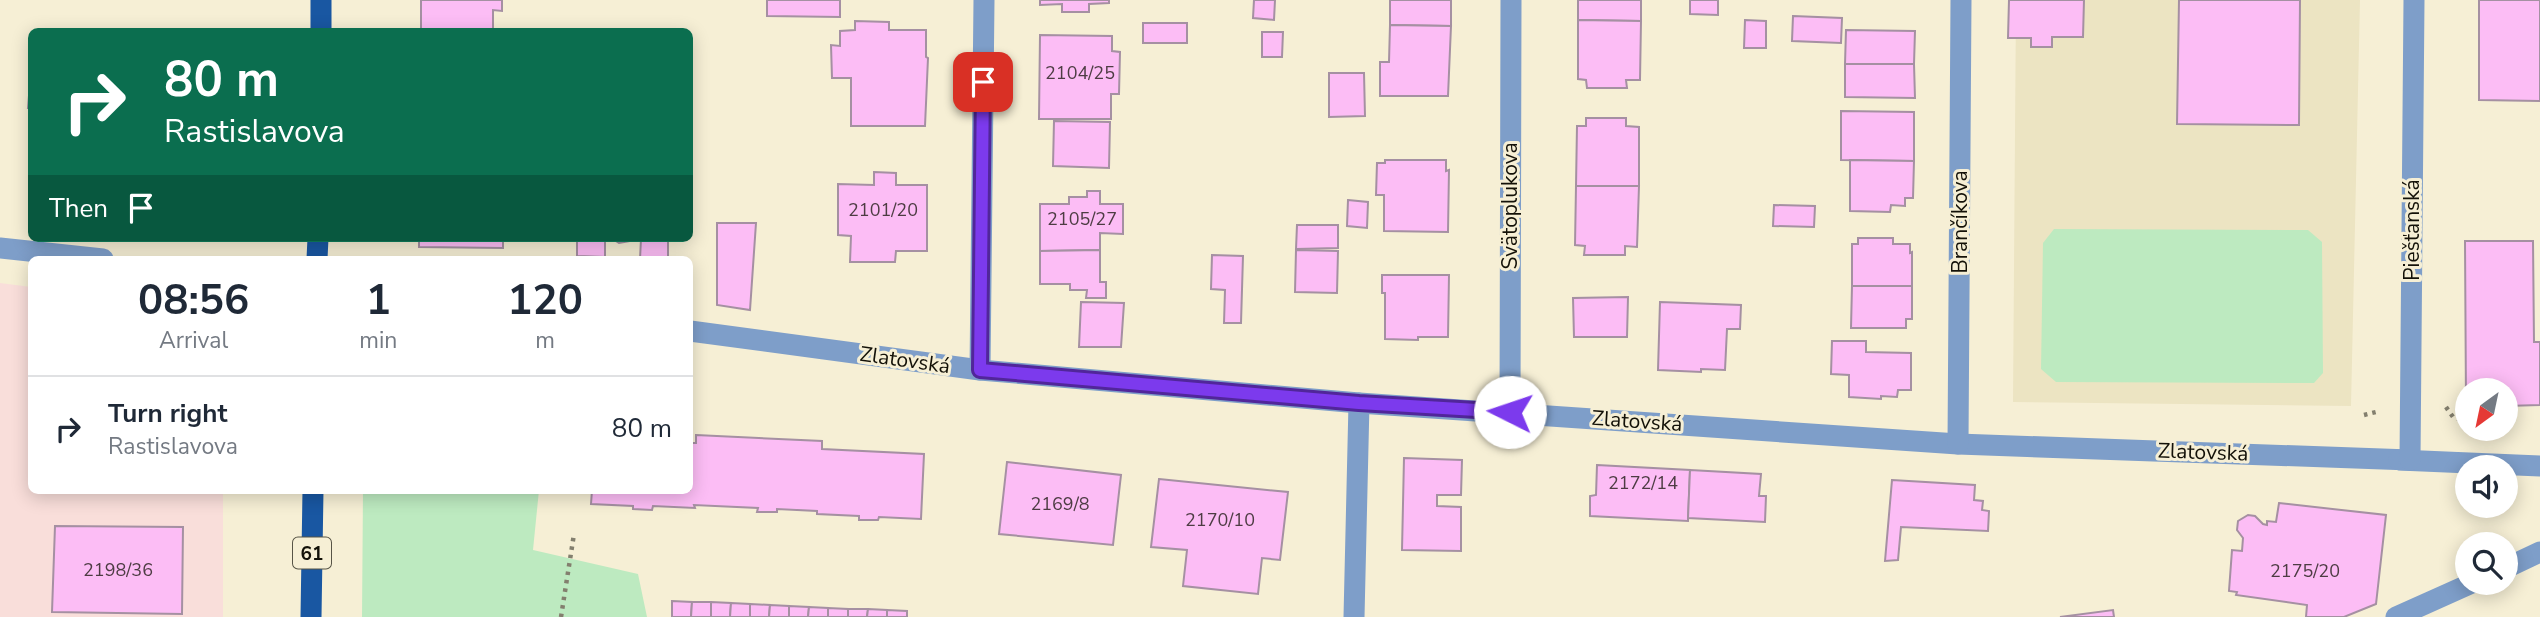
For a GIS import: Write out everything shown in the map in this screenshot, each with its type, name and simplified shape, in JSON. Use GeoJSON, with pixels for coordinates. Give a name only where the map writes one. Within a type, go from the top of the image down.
{"type":"FeatureCollection","features":[{"type":"Feature","properties":{"kind":"main road"},"geometry":{"type":"LineString","coordinates":[[321,0],[321,28]]}},
{"type":"Feature","properties":{"kind":"main road","name":"61"},"geometry":{"type":"LineString","coordinates":[[311,617],[313,494]]}},
{"type":"Feature","properties":{"kind":"street"},"geometry":{"type":"LineString","coordinates":[[980,370],[984,0]]}},
{"type":"Feature","properties":{"kind":"street","name":"Svätoplukova"},"geometry":{"type":"LineString","coordinates":[[1510,412],[1511,0]]}},
{"type":"Feature","properties":{"kind":"street","name":"Brančíkova"},"geometry":{"type":"LineString","coordinates":[[1958,444],[1961,0]]}},
{"type":"Feature","properties":{"kind":"street","name":"Piešťanská"},"geometry":{"type":"LineString","coordinates":[[2410,460],[2414,0]]}},
{"type":"Feature","properties":{"kind":"street"},"geometry":{"type":"LineString","coordinates":[[0,248],[75,256]]}},
{"type":"Feature","properties":{"kind":"street","name":"Zlatovská"},"geometry":{"type":"LineString","coordinates":[[693,331],[980,370],[1359,403],[1958,444],[2410,460]]}},
{"type":"Feature","properties":{"kind":"street"},"geometry":{"type":"LineString","coordinates":[[1354,617],[1359,403]]}},
{"type":"Feature","properties":{"kind":"street"},"geometry":{"type":"LineString","coordinates":[[2410,460],[2386,459],[2540,466]]}},
{"type":"Feature","properties":{"kind":"street"},"geometry":{"type":"LineString","coordinates":[[2518,562],[2540,552]]}},
{"type":"Feature","properties":{"kind":"street"},"geometry":{"type":"LineString","coordinates":[[2396,617],[2455,591]]}},
{"type":"Feature","properties":{"kind":"path"},"geometry":{"type":"LineString","coordinates":[[561,617],[574,534]]}},
{"type":"Feature","properties":{"kind":"shaded area"},"geometry":{"type":"Polygon","coordinates":[[[2016,0],[2360,0],[2351,406],[2013,402],[2016,0]]]}},
{"type":"Feature","properties":{"kind":"shaded area"},"geometry":{"type":"Polygon","coordinates":[[[0,283],[28,287],[28,494],[223,494],[223,617],[0,617],[0,283]]]}},
{"type":"Feature","properties":{"kind":"green space"},"geometry":{"type":"Polygon","coordinates":[[[2054,229],[2308,230],[2322,242],[2323,373],[2314,383],[2056,382],[2041,369],[2043,243],[2054,229]]]}},
{"type":"Feature","properties":{"kind":"green space"},"geometry":{"type":"Polygon","coordinates":[[[363,494],[539,494],[533,550],[638,574],[647,617],[362,617],[363,494]]]}},
{"type":"Feature","properties":{"kind":"building"},"geometry":{"type":"Polygon","coordinates":[[[421,0],[502,0],[502,11],[493,10],[493,28],[421,28],[421,0]]]}},
{"type":"Feature","properties":{"kind":"building"},"geometry":{"type":"Polygon","coordinates":[[[767,0],[840,0],[840,17],[767,16],[767,0]]]}},
{"type":"Feature","properties":{"kind":"building"},"geometry":{"type":"Polygon","coordinates":[[[1040,0],[1109,0],[1109,3],[1089,4],[1089,12],[1062,12],[1062,4],[1040,5],[1040,0]]]}},
{"type":"Feature","properties":{"kind":"building"},"geometry":{"type":"Polygon","coordinates":[[[1254,0],[1275,0],[1274,20],[1253,18],[1254,0]]]}},
{"type":"Feature","properties":{"kind":"building"},"geometry":{"type":"Polygon","coordinates":[[[1390,0],[1451,0],[1451,26],[1390,25],[1390,0]]]}},
{"type":"Feature","properties":{"kind":"building"},"geometry":{"type":"Polygon","coordinates":[[[1578,0],[1641,0],[1641,21],[1578,20],[1578,0]]]}},
{"type":"Feature","properties":{"kind":"building"},"geometry":{"type":"Polygon","coordinates":[[[1690,0],[1718,0],[1718,15],[1690,14],[1690,0]]]}},
{"type":"Feature","properties":{"kind":"building"},"geometry":{"type":"Polygon","coordinates":[[[2009,0],[2084,0],[2083,37],[2052,37],[2052,47],[2031,47],[2031,38],[2008,38],[2009,0]]]}},
{"type":"Feature","properties":{"kind":"building"},"geometry":{"type":"Polygon","coordinates":[[[2179,0],[2300,0],[2299,125],[2177,124],[2179,0]]]}},
{"type":"Feature","properties":{"kind":"building"},"geometry":{"type":"Polygon","coordinates":[[[2479,0],[2540,0],[2540,101],[2479,100],[2479,0]]]}},
{"type":"Feature","properties":{"kind":"building"},"geometry":{"type":"Polygon","coordinates":[[[1793,16],[1842,18],[1841,43],[1792,41],[1793,16]]]}},
{"type":"Feature","properties":{"kind":"building"},"geometry":{"type":"Polygon","coordinates":[[[1578,20],[1641,21],[1640,80],[1626,80],[1627,88],[1587,88],[1586,80],[1578,79],[1578,20]]]}},
{"type":"Feature","properties":{"kind":"building"},"geometry":{"type":"Polygon","coordinates":[[[1745,20],[1766,21],[1766,48],[1744,48],[1745,20]]]}},
{"type":"Feature","properties":{"kind":"building"},"geometry":{"type":"Polygon","coordinates":[[[855,21],[889,22],[889,30],[926,30],[928,58],[925,126],[851,126],[851,78],[832,78],[831,45],[840,46],[840,31],[855,30],[855,21]]]}},
{"type":"Feature","properties":{"kind":"building"},"geometry":{"type":"Polygon","coordinates":[[[1143,23],[1187,23],[1187,43],[1143,43],[1143,23]]]}},
{"type":"Feature","properties":{"kind":"building"},"geometry":{"type":"Polygon","coordinates":[[[1390,25],[1451,26],[1448,96],[1380,96],[1380,62],[1389,62],[1390,25]]]}},
{"type":"Feature","properties":{"kind":"building"},"geometry":{"type":"Polygon","coordinates":[[[1846,30],[1915,31],[1914,64],[1845,64],[1846,30]]]}},
{"type":"Feature","properties":{"kind":"building"},"geometry":{"type":"Polygon","coordinates":[[[1262,32],[1283,32],[1282,57],[1262,57],[1262,32]]]}},
{"type":"Feature","properties":{"kind":"building"},"geometry":{"type":"Polygon","coordinates":[[[1040,35],[1112,36],[1112,51],[1120,52],[1119,94],[1111,94],[1111,119],[1039,119],[1040,35]]]}},
{"type":"Feature","properties":{"kind":"building"},"geometry":{"type":"Polygon","coordinates":[[[1845,64],[1914,64],[1915,98],[1845,97],[1845,64]]]}},
{"type":"Feature","properties":{"kind":"building"},"geometry":{"type":"Polygon","coordinates":[[[1329,73],[1364,73],[1365,116],[1329,117],[1329,73]]]}},
{"type":"Feature","properties":{"kind":"building"},"geometry":{"type":"Polygon","coordinates":[[[1841,111],[1914,112],[1914,161],[1841,160],[1841,111]]]}},
{"type":"Feature","properties":{"kind":"building"},"geometry":{"type":"Polygon","coordinates":[[[1586,118],[1626,118],[1626,126],[1639,127],[1639,186],[1576,186],[1577,126],[1586,126],[1586,118]]]}},
{"type":"Feature","properties":{"kind":"building"},"geometry":{"type":"Polygon","coordinates":[[[1054,121],[1110,122],[1109,168],[1053,166],[1054,121]]]}},
{"type":"Feature","properties":{"kind":"building"},"geometry":{"type":"Polygon","coordinates":[[[1385,160],[1446,160],[1446,171],[1449,170],[1448,232],[1384,231],[1384,195],[1376,195],[1377,163],[1385,163],[1385,160]]]}},
{"type":"Feature","properties":{"kind":"building"},"geometry":{"type":"Polygon","coordinates":[[[1850,160],[1914,161],[1913,198],[1905,198],[1905,206],[1891,205],[1890,212],[1850,211],[1850,160]]]}},
{"type":"Feature","properties":{"kind":"building"},"geometry":{"type":"Polygon","coordinates":[[[874,172],[896,173],[896,185],[927,185],[927,251],[896,251],[895,262],[850,262],[851,236],[838,235],[838,184],[874,185],[874,172]]]}},
{"type":"Feature","properties":{"kind":"building"},"geometry":{"type":"Polygon","coordinates":[[[1576,186],[1639,186],[1637,247],[1625,246],[1625,255],[1584,255],[1585,246],[1575,245],[1576,186]]]}},
{"type":"Feature","properties":{"kind":"building"},"geometry":{"type":"Polygon","coordinates":[[[1087,191],[1100,191],[1100,204],[1123,204],[1123,234],[1100,233],[1100,250],[1040,251],[1040,204],[1069,204],[1069,197],[1087,197],[1087,191]]]}},
{"type":"Feature","properties":{"kind":"building"},"geometry":{"type":"Polygon","coordinates":[[[1348,200],[1368,202],[1367,228],[1347,226],[1348,200]]]}},
{"type":"Feature","properties":{"kind":"building"},"geometry":{"type":"Polygon","coordinates":[[[1774,205],[1815,206],[1814,227],[1773,226],[1774,205]]]}},
{"type":"Feature","properties":{"kind":"building"},"geometry":{"type":"Polygon","coordinates":[[[717,223],[756,223],[750,310],[717,305],[717,223]]]}},
{"type":"Feature","properties":{"kind":"building"},"geometry":{"type":"Polygon","coordinates":[[[1297,225],[1338,225],[1338,248],[1296,249],[1297,225]]]}},
{"type":"Feature","properties":{"kind":"building"},"geometry":{"type":"Polygon","coordinates":[[[1858,238],[1893,238],[1893,244],[1910,244],[1912,286],[1852,286],[1852,244],[1858,244],[1858,238]]]}},
{"type":"Feature","properties":{"kind":"building"},"geometry":{"type":"Polygon","coordinates":[[[2465,241],[2533,241],[2534,342],[2540,342],[2540,405],[2518,406],[2518,378],[2466,378],[2465,241]]]}},
{"type":"Feature","properties":{"kind":"building"},"geometry":{"type":"Polygon","coordinates":[[[419,242],[503,242],[503,248],[419,247],[419,242]]]}},
{"type":"Feature","properties":{"kind":"building"},"geometry":{"type":"Polygon","coordinates":[[[577,242],[605,242],[605,256],[577,256],[577,242]]]}},
{"type":"Feature","properties":{"kind":"building"},"geometry":{"type":"Polygon","coordinates":[[[641,242],[668,242],[668,256],[640,256],[641,242]]]}},
{"type":"Feature","properties":{"kind":"building"},"geometry":{"type":"Polygon","coordinates":[[[1100,250],[1100,282],[1106,282],[1106,298],[1086,298],[1087,290],[1070,290],[1070,284],[1040,284],[1040,251],[1100,250]]]}},
{"type":"Feature","properties":{"kind":"building"},"geometry":{"type":"Polygon","coordinates":[[[1296,250],[1338,251],[1337,293],[1295,292],[1296,250]]]}},
{"type":"Feature","properties":{"kind":"building"},"geometry":{"type":"Polygon","coordinates":[[[1212,255],[1243,256],[1241,323],[1224,323],[1225,290],[1211,289],[1212,255]]]}},
{"type":"Feature","properties":{"kind":"building"},"geometry":{"type":"Polygon","coordinates":[[[1382,275],[1449,275],[1448,337],[1385,339],[1385,293],[1382,293],[1382,275]]]}},
{"type":"Feature","properties":{"kind":"building"},"geometry":{"type":"Polygon","coordinates":[[[1852,286],[1912,286],[1912,319],[1906,319],[1906,328],[1851,328],[1852,286]]]}},
{"type":"Feature","properties":{"kind":"building"},"geometry":{"type":"Polygon","coordinates":[[[1628,297],[1627,337],[1574,337],[1573,298],[1628,297]]]}},
{"type":"Feature","properties":{"kind":"building"},"geometry":{"type":"Polygon","coordinates":[[[1081,302],[1124,303],[1121,347],[1079,347],[1081,302]]]}},
{"type":"Feature","properties":{"kind":"building"},"geometry":{"type":"Polygon","coordinates":[[[1660,302],[1741,305],[1740,329],[1727,329],[1725,370],[1658,370],[1660,302]]]}},
{"type":"Feature","properties":{"kind":"building"},"geometry":{"type":"Polygon","coordinates":[[[1832,341],[1866,341],[1866,352],[1911,353],[1911,390],[1898,390],[1897,397],[1881,396],[1881,399],[1849,397],[1849,375],[1831,374],[1832,341]]]}},
{"type":"Feature","properties":{"kind":"building"},"geometry":{"type":"Polygon","coordinates":[[[696,435],[822,441],[822,449],[924,454],[921,519],[879,517],[878,520],[859,520],[859,516],[817,514],[817,511],[777,509],[777,512],[757,512],[758,508],[694,505],[695,508],[653,506],[652,510],[633,509],[633,506],[591,504],[592,494],[693,494],[693,443],[696,443],[696,435]]]}},
{"type":"Feature","properties":{"kind":"building"},"geometry":{"type":"Polygon","coordinates":[[[1404,458],[1462,460],[1461,495],[1437,495],[1437,506],[1461,507],[1461,551],[1402,550],[1404,458]]]}},
{"type":"Feature","properties":{"kind":"building"},"geometry":{"type":"Polygon","coordinates":[[[1007,462],[1121,475],[1113,545],[999,534],[1007,462]]]}},
{"type":"Feature","properties":{"kind":"building"},"geometry":{"type":"Polygon","coordinates":[[[1597,465],[1690,470],[1688,521],[1590,516],[1590,496],[1596,495],[1597,465]]]}},
{"type":"Feature","properties":{"kind":"building"},"geometry":{"type":"Polygon","coordinates":[[[1690,470],[1761,474],[1759,496],[1766,496],[1765,522],[1688,518],[1690,470]]]}},
{"type":"Feature","properties":{"kind":"building"},"geometry":{"type":"Polygon","coordinates":[[[1159,479],[1288,492],[1280,560],[1262,558],[1258,594],[1183,586],[1187,550],[1151,547],[1159,479]]]}},
{"type":"Feature","properties":{"kind":"building"},"geometry":{"type":"Polygon","coordinates":[[[1892,480],[1975,485],[1974,500],[1983,501],[1982,510],[1989,511],[1988,531],[1901,527],[1898,560],[1885,561],[1892,480]]]}},
{"type":"Feature","properties":{"kind":"building"},"geometry":{"type":"Polygon","coordinates":[[[2279,503],[2386,515],[2376,604],[2344,617],[2306,617],[2307,605],[2236,595],[2237,592],[2229,591],[2232,550],[2242,551],[2243,538],[2237,530],[2238,521],[2248,515],[2255,516],[2267,525],[2267,521],[2276,522],[2279,503]]]}},
{"type":"Feature","properties":{"kind":"building"},"geometry":{"type":"Polygon","coordinates":[[[55,526],[183,527],[182,614],[52,612],[55,526]]]}},
{"type":"Feature","properties":{"kind":"building"},"geometry":{"type":"Polygon","coordinates":[[[672,601],[692,602],[691,617],[672,617],[672,601]]]}},
{"type":"Feature","properties":{"kind":"building"},"geometry":{"type":"Polygon","coordinates":[[[692,602],[711,602],[711,617],[691,617],[692,602]]]}},
{"type":"Feature","properties":{"kind":"building"},"geometry":{"type":"Polygon","coordinates":[[[711,602],[731,603],[730,617],[711,617],[711,602]]]}},
{"type":"Feature","properties":{"kind":"building"},"geometry":{"type":"Polygon","coordinates":[[[731,603],[750,604],[750,617],[730,617],[731,603]]]}},
{"type":"Feature","properties":{"kind":"building"},"geometry":{"type":"Polygon","coordinates":[[[750,604],[770,605],[769,617],[750,617],[750,604]]]}},
{"type":"Feature","properties":{"kind":"building"},"geometry":{"type":"Polygon","coordinates":[[[770,605],[789,606],[789,617],[769,617],[770,605]]]}},
{"type":"Feature","properties":{"kind":"building"},"geometry":{"type":"Polygon","coordinates":[[[789,606],[809,607],[808,617],[789,617],[789,606]]]}},
{"type":"Feature","properties":{"kind":"building"},"geometry":{"type":"Polygon","coordinates":[[[809,607],[828,608],[828,617],[808,617],[809,607]]]}},
{"type":"Feature","properties":{"kind":"building"},"geometry":{"type":"Polygon","coordinates":[[[828,608],[848,609],[848,617],[828,617],[828,608]]]}},
{"type":"Feature","properties":{"kind":"building"},"geometry":{"type":"Polygon","coordinates":[[[848,609],[868,609],[867,617],[848,617],[848,609]]]}},
{"type":"Feature","properties":{"kind":"building"},"geometry":{"type":"Polygon","coordinates":[[[868,609],[887,610],[887,617],[867,617],[868,609]]]}},
{"type":"Feature","properties":{"kind":"building"},"geometry":{"type":"Polygon","coordinates":[[[887,610],[907,611],[907,617],[887,617],[887,610]]]}},
{"type":"Feature","properties":{"kind":"building"},"geometry":{"type":"Polygon","coordinates":[[[2113,610],[2114,617],[2060,617],[2113,610]]]}},
{"type":"Feature","properties":{"kind":"route"},"geometry":{"type":"LineString","coordinates":[[983,82],[980,370],[1359,403],[1510,412]]}}]}
